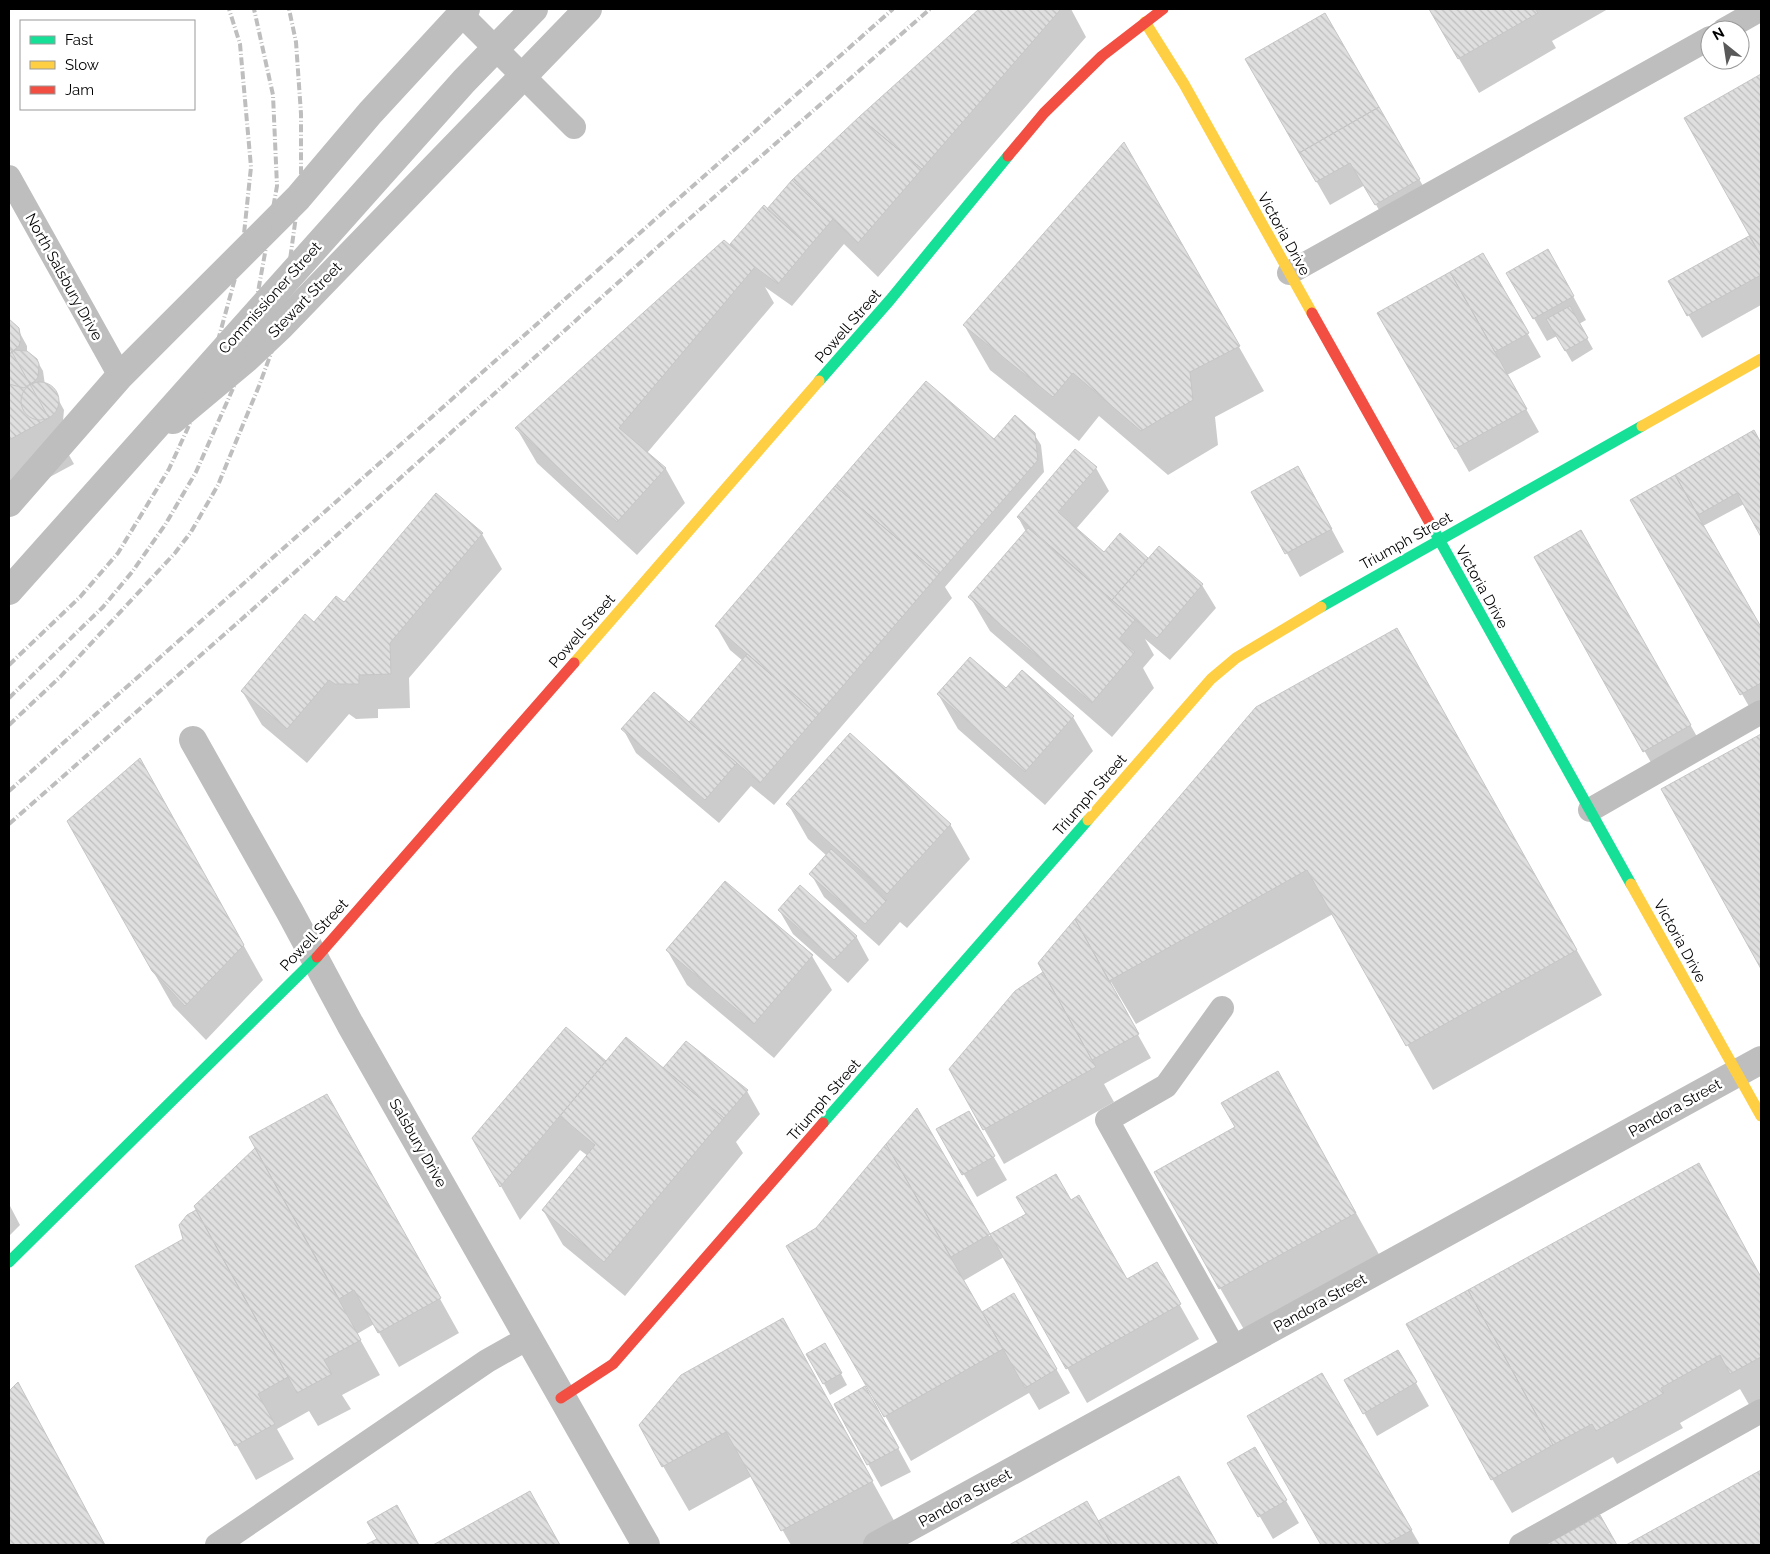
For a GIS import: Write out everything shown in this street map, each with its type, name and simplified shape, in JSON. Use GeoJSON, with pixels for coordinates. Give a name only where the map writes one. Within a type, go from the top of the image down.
{"type":"FeatureCollection","features":[{"type":"Feature","properties":{"kind":"street","name":"Commissioner Street"},"geometry":{"type":"LineString","coordinates":[[9,591],[464,81],[534,9]]}},
{"type":"Feature","properties":{"kind":"street","name":"Stewart Street"},"geometry":{"type":"LineString","coordinates":[[9,576],[144,443],[246,359],[281,326],[588,9]]}},
{"type":"Feature","properties":{"kind":"street"},"geometry":{"type":"LineString","coordinates":[[9,503],[120,376],[298,198],[370,113],[464,11]]}},
{"type":"Feature","properties":{"kind":"street","name":"Victoria Drive"},"geometry":{"type":"LineString","coordinates":[[1148,13],[1184,84],[1289,274],[1761,1116]]}},
{"type":"Feature","properties":{"kind":"street","name":"Powell Street"},"geometry":{"type":"LineString","coordinates":[[9,1262],[315,959],[890,300],[1044,113],[1148,13]]}},
{"type":"Feature","properties":{"kind":"street","name":"Triumph Street"},"geometry":{"type":"LineString","coordinates":[[561,1398],[613,1364],[1211,679],[1236,658],[1439,540],[1761,359]]}},
{"type":"Feature","properties":{"kind":"street","name":"Salsbury Drive"},"geometry":{"type":"LineString","coordinates":[[193,740],[561,1398],[646,1545]]}},
{"type":"Feature","properties":{"kind":"street","name":"Pandora Street"},"geometry":{"type":"LineString","coordinates":[[878,1545],[1761,1060]]}},
{"type":"Feature","properties":{"kind":"lane"},"geometry":{"type":"LineString","coordinates":[[1742,20],[1761,9]]}},
{"type":"Feature","properties":{"kind":"lane"},"geometry":{"type":"LineString","coordinates":[[464,11],[574,127]]}},
{"type":"Feature","properties":{"kind":"lane"},"geometry":{"type":"LineString","coordinates":[[1289,274],[1700,44]]}},
{"type":"Feature","properties":{"kind":"lane","name":"North Salsbury Drive"},"geometry":{"type":"LineString","coordinates":[[9,178],[120,376]]}},
{"type":"Feature","properties":{"kind":"lane"},"geometry":{"type":"LineString","coordinates":[[1590,810],[1761,712]]}},
{"type":"Feature","properties":{"kind":"lane"},"geometry":{"type":"LineString","coordinates":[[1222,1008],[1166,1086],[1107,1120],[1235,1350]]}},
{"type":"Feature","properties":{"kind":"lane"},"geometry":{"type":"LineString","coordinates":[[217,1545],[487,1361],[528,1338]]}},
{"type":"Feature","properties":{"kind":"lane"},"geometry":{"type":"LineString","coordinates":[[1521,1545],[1761,1411]]}},
{"type":"Feature","properties":{"kind":"building"},"geometry":{"type":"Polygon","coordinates":[[[979,9],[1061,9],[922,169],[859,117],[979,9]]]}},
{"type":"Feature","properties":{"kind":"building"},"geometry":{"type":"Polygon","coordinates":[[[1429,9],[1535,9],[1538,13],[1458,59],[1429,9]]]}},
{"type":"Feature","properties":{"kind":"building"},"geometry":{"type":"Polygon","coordinates":[[[1325,13],[1379,107],[1299,153],[1245,59],[1325,13]]]}},
{"type":"Feature","properties":{"kind":"building"},"geometry":{"type":"Polygon","coordinates":[[[1761,74],[1761,256],[1684,118],[1761,74]]]}},
{"type":"Feature","properties":{"kind":"building"},"geometry":{"type":"Polygon","coordinates":[[[1379,107],[1420,179],[1375,205],[1350,163],[1316,182],[1299,153],[1379,107]]]}},
{"type":"Feature","properties":{"kind":"building"},"geometry":{"type":"Polygon","coordinates":[[[859,117],[922,169],[858,243],[792,180],[859,117]]]}},
{"type":"Feature","properties":{"kind":"building"},"geometry":{"type":"Polygon","coordinates":[[[1124,142],[1240,346],[1190,372],[1193,400],[1141,431],[1073,373],[1053,397],[963,325],[1124,142]]]}},
{"type":"Feature","properties":{"kind":"building"},"geometry":{"type":"Polygon","coordinates":[[[792,180],[833,219],[809,247],[767,209],[792,180]]]}},
{"type":"Feature","properties":{"kind":"building"},"geometry":{"type":"Polygon","coordinates":[[[764,205],[809,247],[778,284],[755,267],[730,244],[764,205]]]}},
{"type":"Feature","properties":{"kind":"building"},"geometry":{"type":"Polygon","coordinates":[[[1749,236],[1761,256],[1761,275],[1687,316],[1668,281],[1749,236]]]}},
{"type":"Feature","properties":{"kind":"building"},"geometry":{"type":"Polygon","coordinates":[[[724,240],[755,267],[619,428],[666,468],[617,522],[515,428],[724,240]]]}},
{"type":"Feature","properties":{"kind":"building"},"geometry":{"type":"Polygon","coordinates":[[[1548,249],[1574,296],[1533,319],[1506,273],[1548,249]]]}},
{"type":"Feature","properties":{"kind":"building"},"geometry":{"type":"Polygon","coordinates":[[[1483,253],[1529,333],[1495,352],[1450,272],[1483,253]]]}},
{"type":"Feature","properties":{"kind":"building"},"geometry":{"type":"Polygon","coordinates":[[[1450,272],[1527,409],[1455,449],[1377,313],[1450,272]]]}},
{"type":"Feature","properties":{"kind":"building"},"geometry":{"type":"Polygon","coordinates":[[[1570,306],[1588,338],[1565,351],[1546,319],[1570,306]]]}},
{"type":"Feature","properties":{"kind":"building"},"geometry":{"type":"Polygon","coordinates":[[[9,319],[19,328],[21,340],[19,346],[9,354],[9,319]]]}},
{"type":"Feature","properties":{"kind":"building"},"geometry":{"type":"Polygon","coordinates":[[[9,347],[49,418],[9,440],[9,347]]]}},
{"type":"Feature","properties":{"kind":"building"},"geometry":{"type":"Polygon","coordinates":[[[15,350],[27,351],[37,359],[39,364],[38,377],[24,388],[9,384],[9,355],[15,350]]]}},
{"type":"Feature","properties":{"kind":"building"},"geometry":{"type":"Polygon","coordinates":[[[926,381],[994,439],[1015,415],[1035,433],[1038,460],[939,574],[835,486],[926,381]]]}},
{"type":"Feature","properties":{"kind":"building"},"geometry":{"type":"Polygon","coordinates":[[[40,382],[47,383],[53,388],[58,394],[58,408],[53,414],[47,419],[40,420],[33,419],[27,414],[22,408],[21,401],[22,394],[27,388],[33,383],[40,382]]]}},
{"type":"Feature","properties":{"kind":"building"},"geometry":{"type":"Polygon","coordinates":[[[1754,430],[1761,443],[1761,537],[1737,493],[1698,515],[1675,475],[1754,430]]]}},
{"type":"Feature","properties":{"kind":"building"},"geometry":{"type":"Polygon","coordinates":[[[1075,449],[1097,467],[1058,512],[1104,552],[1120,533],[1148,558],[1112,600],[1017,517],[1075,449]]]}},
{"type":"Feature","properties":{"kind":"building"},"geometry":{"type":"Polygon","coordinates":[[[1298,466],[1332,529],[1285,554],[1251,492],[1298,466]]]}},
{"type":"Feature","properties":{"kind":"building"},"geometry":{"type":"Polygon","coordinates":[[[1675,475],[1761,627],[1761,683],[1740,695],[1630,500],[1675,475]]]}},
{"type":"Feature","properties":{"kind":"building"},"geometry":{"type":"Polygon","coordinates":[[[835,486],[939,574],[818,715],[715,626],[835,486]]]}},
{"type":"Feature","properties":{"kind":"building"},"geometry":{"type":"Polygon","coordinates":[[[436,493],[483,533],[390,643],[391,674],[359,675],[359,684],[335,684],[329,680],[287,729],[241,691],[305,614],[314,622],[336,596],[344,602],[436,493]]]}},
{"type":"Feature","properties":{"kind":"building"},"geometry":{"type":"Polygon","coordinates":[[[1028,528],[1135,620],[1119,639],[1135,652],[1092,703],[968,597],[1028,528]]]}},
{"type":"Feature","properties":{"kind":"building"},"geometry":{"type":"Polygon","coordinates":[[[1581,530],[1691,725],[1643,752],[1534,557],[1581,530]]]}},
{"type":"Feature","properties":{"kind":"building"},"geometry":{"type":"Polygon","coordinates":[[[1159,546],[1203,584],[1157,638],[1112,600],[1159,546]]]}},
{"type":"Feature","properties":{"kind":"building"},"geometry":{"type":"Polygon","coordinates":[[[1397,628],[1577,950],[1406,1046],[1307,870],[1109,981],[1075,919],[1256,707],[1397,628]]]}},
{"type":"Feature","properties":{"kind":"building"},"geometry":{"type":"Polygon","coordinates":[[[747,654],[818,715],[760,783],[689,722],[747,654]]]}},
{"type":"Feature","properties":{"kind":"building"},"geometry":{"type":"Polygon","coordinates":[[[970,657],[1006,688],[1022,670],[1074,716],[1025,772],[937,694],[970,657]]]}},
{"type":"Feature","properties":{"kind":"building"},"geometry":{"type":"Polygon","coordinates":[[[654,692],[737,763],[705,800],[621,729],[654,692]]]}},
{"type":"Feature","properties":{"kind":"building"},"geometry":{"type":"Polygon","coordinates":[[[850,733],[951,824],[887,894],[786,804],[850,733]]]}},
{"type":"Feature","properties":{"kind":"building"},"geometry":{"type":"Polygon","coordinates":[[[1761,734],[1761,969],[1661,789],[1761,734]]]}},
{"type":"Feature","properties":{"kind":"building"},"geometry":{"type":"Polygon","coordinates":[[[140,758],[244,945],[185,1006],[152,971],[67,821],[140,758]]]}},
{"type":"Feature","properties":{"kind":"building"},"geometry":{"type":"Polygon","coordinates":[[[831,849],[887,900],[865,924],[809,874],[831,849]]]}},
{"type":"Feature","properties":{"kind":"building"},"geometry":{"type":"Polygon","coordinates":[[[725,881],[813,955],[754,1024],[666,950],[725,881]]]}},
{"type":"Feature","properties":{"kind":"building"},"geometry":{"type":"Polygon","coordinates":[[[800,885],[857,936],[834,960],[778,910],[800,885]]]}},
{"type":"Feature","properties":{"kind":"building"},"geometry":{"type":"Polygon","coordinates":[[[1075,919],[1139,1034],[1092,1060],[1038,963],[1075,919]]]}},
{"type":"Feature","properties":{"kind":"building"},"geometry":{"type":"Polygon","coordinates":[[[1043,972],[1096,1067],[983,1130],[949,1069],[1015,991],[1043,972]]]}},
{"type":"Feature","properties":{"kind":"building"},"geometry":{"type":"Polygon","coordinates":[[[566,1027],[606,1061],[500,1187],[472,1138],[566,1027]]]}},
{"type":"Feature","properties":{"kind":"building"},"geometry":{"type":"Polygon","coordinates":[[[626,1037],[724,1118],[604,1262],[542,1210],[595,1145],[560,1116],[626,1037]]]}},
{"type":"Feature","properties":{"kind":"building"},"geometry":{"type":"Polygon","coordinates":[[[686,1041],[748,1090],[724,1118],[663,1068],[686,1041]]]}},
{"type":"Feature","properties":{"kind":"building"},"geometry":{"type":"Polygon","coordinates":[[[1278,1071],[1356,1213],[1219,1289],[1154,1172],[1235,1127],[1221,1103],[1278,1071]]]}},
{"type":"Feature","properties":{"kind":"building"},"geometry":{"type":"Polygon","coordinates":[[[327,1094],[441,1298],[378,1333],[354,1290],[339,1299],[249,1137],[327,1094]]]}},
{"type":"Feature","properties":{"kind":"building"},"geometry":{"type":"Polygon","coordinates":[[[917,1108],[990,1234],[951,1257],[886,1144],[917,1108]]]}},
{"type":"Feature","properties":{"kind":"building"},"geometry":{"type":"Polygon","coordinates":[[[969,1111],[995,1156],[962,1175],[936,1129],[969,1111]]]}},
{"type":"Feature","properties":{"kind":"building"},"geometry":{"type":"Polygon","coordinates":[[[886,1144],[1003,1349],[884,1417],[786,1246],[816,1228],[886,1144]]]}},
{"type":"Feature","properties":{"kind":"building"},"geometry":{"type":"Polygon","coordinates":[[[255,1148],[361,1340],[324,1360],[332,1374],[297,1393],[194,1206],[255,1148]]]}},
{"type":"Feature","properties":{"kind":"building"},"geometry":{"type":"Polygon","coordinates":[[[1699,1163],[1761,1277],[1761,1357],[1730,1374],[1720,1355],[1661,1388],[1664,1393],[1596,1431],[1592,1424],[1553,1445],[1468,1290],[1699,1163]]]}},
{"type":"Feature","properties":{"kind":"building"},"geometry":{"type":"Polygon","coordinates":[[[1056,1174],[1071,1200],[1079,1195],[1127,1279],[1157,1262],[1181,1304],[1066,1369],[990,1234],[1026,1214],[1016,1197],[1056,1174]]]}},
{"type":"Feature","properties":{"kind":"building"},"geometry":{"type":"Polygon","coordinates":[[[196,1210],[288,1377],[258,1394],[275,1424],[235,1446],[135,1266],[183,1239],[179,1225],[187,1215],[196,1210]]]}},
{"type":"Feature","properties":{"kind":"building"},"geometry":{"type":"Polygon","coordinates":[[[1468,1290],[1553,1445],[1491,1480],[1406,1324],[1468,1290]]]}},
{"type":"Feature","properties":{"kind":"building"},"geometry":{"type":"Polygon","coordinates":[[[1014,1293],[1057,1369],[1025,1388],[982,1312],[1014,1293]]]}},
{"type":"Feature","properties":{"kind":"building"},"geometry":{"type":"Polygon","coordinates":[[[783,1318],[873,1481],[781,1531],[726,1432],[662,1467],[639,1425],[681,1375],[783,1318]]]}},
{"type":"Feature","properties":{"kind":"building"},"geometry":{"type":"Polygon","coordinates":[[[825,1343],[842,1373],[823,1384],[806,1354],[825,1343]]]}},
{"type":"Feature","properties":{"kind":"building"},"geometry":{"type":"Polygon","coordinates":[[[1398,1350],[1417,1382],[1363,1414],[1344,1380],[1398,1350]]]}},
{"type":"Feature","properties":{"kind":"building"},"geometry":{"type":"Polygon","coordinates":[[[1322,1373],[1412,1530],[1385,1545],[1321,1545],[1247,1416],[1322,1373]]]}},
{"type":"Feature","properties":{"kind":"building"},"geometry":{"type":"Polygon","coordinates":[[[18,1382],[105,1545],[11,1545],[9,1542],[9,1391],[18,1382]]]}},
{"type":"Feature","properties":{"kind":"building"},"geometry":{"type":"Polygon","coordinates":[[[865,1386],[899,1448],[867,1465],[834,1404],[865,1386]]]}},
{"type":"Feature","properties":{"kind":"building"},"geometry":{"type":"Polygon","coordinates":[[[1255,1447],[1287,1500],[1258,1517],[1227,1463],[1255,1447]]]}},
{"type":"Feature","properties":{"kind":"building"},"geometry":{"type":"Polygon","coordinates":[[[1761,1470],[1761,1545],[1626,1545],[1761,1470]]]}},
{"type":"Feature","properties":{"kind":"building"},"geometry":{"type":"Polygon","coordinates":[[[1179,1476],[1218,1545],[1112,1545],[1098,1521],[1179,1476]]]}},
{"type":"Feature","properties":{"kind":"building"},"geometry":{"type":"Polygon","coordinates":[[[530,1491],[560,1545],[433,1545],[530,1491]]]}},
{"type":"Feature","properties":{"kind":"building"},"geometry":{"type":"Polygon","coordinates":[[[1087,1501],[1112,1545],[1009,1545],[1087,1501]]]}},
{"type":"Feature","properties":{"kind":"building"},"geometry":{"type":"Polygon","coordinates":[[[397,1505],[419,1545],[365,1545],[377,1539],[367,1522],[397,1505]]]}},
{"type":"Feature","properties":{"kind":"building"},"geometry":{"type":"Polygon","coordinates":[[[1600,1515],[1617,1545],[1545,1545],[1600,1515]]]}},
{"type":"Feature","properties":{"kind":"railway"},"geometry":{"type":"LineString","coordinates":[[9,665],[80,597],[118,553],[169,469],[203,395],[242,253],[251,167],[240,44],[229,9]]}},
{"type":"Feature","properties":{"kind":"railway"},"geometry":{"type":"LineString","coordinates":[[9,698],[103,607],[132,572],[165,525],[196,472],[246,359],[277,186],[273,95],[254,9]]}},
{"type":"Feature","properties":{"kind":"railway"},"geometry":{"type":"LineString","coordinates":[[9,725],[60,677],[175,553],[191,532],[218,485],[259,386],[281,326],[301,179],[301,114],[296,42],[289,9]]}},
{"type":"Feature","properties":{"kind":"railway"},"geometry":{"type":"LineString","coordinates":[[9,791],[893,9]]}},
{"type":"Feature","properties":{"kind":"railway"},"geometry":{"type":"LineString","coordinates":[[9,824],[328,543],[681,226],[930,9]]}},
{"type":"Feature","properties":{"kind":"traffic: fast"},"geometry":{"type":"LineString","coordinates":[[819,381],[890,300],[1008,156]]}},
{"type":"Feature","properties":{"kind":"traffic: fast"},"geometry":{"type":"LineString","coordinates":[[1321,607],[1642,426]]}},
{"type":"Feature","properties":{"kind":"traffic: fast"},"geometry":{"type":"LineString","coordinates":[[1431,525],[1631,884]]}},
{"type":"Feature","properties":{"kind":"traffic: fast"},"geometry":{"type":"LineString","coordinates":[[823,1123],[1088,820]]}},
{"type":"Feature","properties":{"kind":"traffic: fast"},"geometry":{"type":"LineString","coordinates":[[9,1262],[317,957]]}},
{"type":"Feature","properties":{"kind":"traffic: slow"},"geometry":{"type":"LineString","coordinates":[[1145,22],[1184,84],[1312,313]]}},
{"type":"Feature","properties":{"kind":"traffic: slow"},"geometry":{"type":"LineString","coordinates":[[1642,426],[1761,359]]}},
{"type":"Feature","properties":{"kind":"traffic: slow"},"geometry":{"type":"LineString","coordinates":[[574,663],[819,381]]}},
{"type":"Feature","properties":{"kind":"traffic: slow"},"geometry":{"type":"LineString","coordinates":[[1088,820],[1211,679],[1236,658],[1321,607]]}},
{"type":"Feature","properties":{"kind":"traffic: slow"},"geometry":{"type":"LineString","coordinates":[[1631,884],[1761,1116]]}},
{"type":"Feature","properties":{"kind":"traffic: jam"},"geometry":{"type":"LineString","coordinates":[[1008,156],[1044,113],[1102,56],[1163,9]]}},
{"type":"Feature","properties":{"kind":"traffic: jam"},"geometry":{"type":"LineString","coordinates":[[1312,313],[1431,525]]}},
{"type":"Feature","properties":{"kind":"traffic: jam"},"geometry":{"type":"LineString","coordinates":[[317,957],[574,663]]}},
{"type":"Feature","properties":{"kind":"traffic: jam"},"geometry":{"type":"LineString","coordinates":[[561,1398],[613,1364],[823,1123]]}}]}
